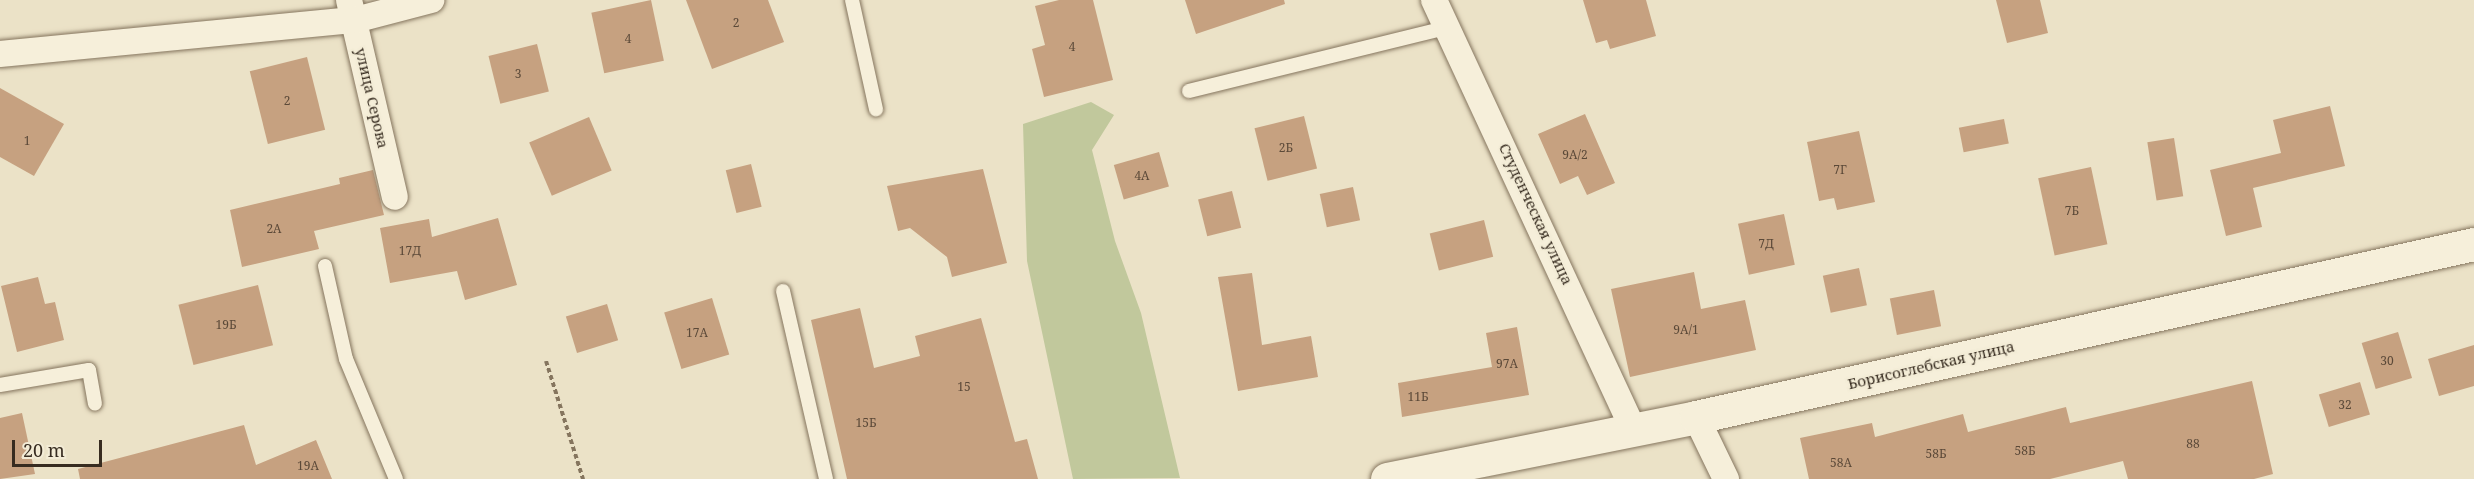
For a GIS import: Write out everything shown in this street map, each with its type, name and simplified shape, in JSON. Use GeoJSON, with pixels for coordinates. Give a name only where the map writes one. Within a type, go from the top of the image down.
{"type":"FeatureCollection","features":[{"type":"Feature","properties":{"kind":"street"},"geometry":{"type":"LineString","coordinates":[[0,54],[431,0]]}},
{"type":"Feature","properties":{"kind":"street","name":"Студенческая улица"},"geometry":{"type":"LineString","coordinates":[[1434,0],[1449,27],[1634,430]]}},
{"type":"Feature","properties":{"kind":"street","name":"улица Серова"},"geometry":{"type":"LineString","coordinates":[[352,10],[395,197]]}},
{"type":"Feature","properties":{"kind":"street","name":"Борисоглебская улица"},"geometry":{"type":"LineString","coordinates":[[1387,479],[1696,417],[2474,244]]}},
{"type":"Feature","properties":{"kind":"street"},"geometry":{"type":"LineString","coordinates":[[1696,417],[1726,479]]}},
{"type":"Feature","properties":{"kind":"lane"},"geometry":{"type":"LineString","coordinates":[[852,0],[876,109]]}},
{"type":"Feature","properties":{"kind":"lane"},"geometry":{"type":"LineString","coordinates":[[1189,91],[1449,27]]}},
{"type":"Feature","properties":{"kind":"lane"},"geometry":{"type":"LineString","coordinates":[[325,266],[346,359],[396,479]]}},
{"type":"Feature","properties":{"kind":"lane"},"geometry":{"type":"LineString","coordinates":[[783,291],[826,479]]}},
{"type":"Feature","properties":{"kind":"lane"},"geometry":{"type":"LineString","coordinates":[[0,385],[89,370],[95,404]]}},
{"type":"Feature","properties":{"kind":"path"},"geometry":{"type":"LineString","coordinates":[[546,362],[583,479]]}},
{"type":"Feature","properties":{"kind":"green space"},"geometry":{"type":"Polygon","coordinates":[[[1091,102],[1114,115],[1092,150],[1115,241],[1141,313],[1180,478],[1073,479],[1027,261],[1023,124],[1091,102]]]}},
{"type":"Feature","properties":{"kind":"building"},"geometry":{"type":"Polygon","coordinates":[[[651,0],[664,61],[604,73],[591,13],[651,0]]]}},
{"type":"Feature","properties":{"kind":"building"},"geometry":{"type":"Polygon","coordinates":[[[686,0],[768,0],[784,42],[712,69],[686,0]]]}},
{"type":"Feature","properties":{"kind":"building"},"geometry":{"type":"Polygon","coordinates":[[[1059,0],[1093,0],[1113,80],[1044,97],[1032,49],[1045,45],[1035,6],[1059,0]]]}},
{"type":"Feature","properties":{"kind":"building"},"geometry":{"type":"Polygon","coordinates":[[[1185,0],[1284,0],[1285,4],[1196,34],[1185,0]]]}},
{"type":"Feature","properties":{"kind":"building"},"geometry":{"type":"Polygon","coordinates":[[[1583,0],[1646,0],[1656,36],[1610,49],[1607,40],[1596,43],[1583,0]]]}},
{"type":"Feature","properties":{"kind":"building"},"geometry":{"type":"Polygon","coordinates":[[[1996,0],[2040,0],[2048,33],[2007,43],[1996,0]]]}},
{"type":"Feature","properties":{"kind":"building"},"geometry":{"type":"Polygon","coordinates":[[[537,44],[549,92],[500,104],[488,56],[537,44]]]}},
{"type":"Feature","properties":{"kind":"building"},"geometry":{"type":"Polygon","coordinates":[[[307,57],[325,130],[268,144],[250,71],[307,57]]]}},
{"type":"Feature","properties":{"kind":"building"},"geometry":{"type":"Polygon","coordinates":[[[0,88],[64,124],[34,176],[0,157],[0,88]]]}},
{"type":"Feature","properties":{"kind":"building"},"geometry":{"type":"Polygon","coordinates":[[[2330,106],[2345,166],[2253,188],[2262,227],[2226,236],[2210,170],[2281,153],[2273,120],[2330,106]]]}},
{"type":"Feature","properties":{"kind":"building"},"geometry":{"type":"Polygon","coordinates":[[[1585,114],[1615,183],[1587,195],[1578,176],[1560,184],[1538,134],[1585,114]]]}},
{"type":"Feature","properties":{"kind":"building"},"geometry":{"type":"Polygon","coordinates":[[[1304,116],[1317,168],[1268,181],[1255,128],[1304,116]]]}},
{"type":"Feature","properties":{"kind":"building"},"geometry":{"type":"Polygon","coordinates":[[[589,117],[612,170],[552,196],[529,142],[589,117]]]}},
{"type":"Feature","properties":{"kind":"building"},"geometry":{"type":"Polygon","coordinates":[[[2004,119],[2009,144],[1964,152],[1959,128],[2004,119]]]}},
{"type":"Feature","properties":{"kind":"building"},"geometry":{"type":"Polygon","coordinates":[[[1859,131],[1875,202],[1837,210],[1834,198],[1819,201],[1807,142],[1859,131]]]}},
{"type":"Feature","properties":{"kind":"building"},"geometry":{"type":"Polygon","coordinates":[[[2174,138],[2183,196],[2157,200],[2147,142],[2174,138]]]}},
{"type":"Feature","properties":{"kind":"building"},"geometry":{"type":"Polygon","coordinates":[[[1159,152],[1169,187],[1124,200],[1114,165],[1159,152]]]}},
{"type":"Feature","properties":{"kind":"building"},"geometry":{"type":"Polygon","coordinates":[[[751,164],[762,207],[736,213],[726,170],[751,164]]]}},
{"type":"Feature","properties":{"kind":"building"},"geometry":{"type":"Polygon","coordinates":[[[2091,167],[2107,244],[2055,256],[2038,178],[2091,167]]]}},
{"type":"Feature","properties":{"kind":"building"},"geometry":{"type":"Polygon","coordinates":[[[983,169],[1007,263],[952,277],[947,257],[910,228],[898,231],[887,186],[983,169]]]}},
{"type":"Feature","properties":{"kind":"building"},"geometry":{"type":"Polygon","coordinates":[[[373,170],[384,215],[314,231],[319,249],[242,267],[230,210],[340,184],[339,178],[373,170]]]}},
{"type":"Feature","properties":{"kind":"building"},"geometry":{"type":"Polygon","coordinates":[[[1353,187],[1360,220],[1327,227],[1320,194],[1353,187]]]}},
{"type":"Feature","properties":{"kind":"building"},"geometry":{"type":"Polygon","coordinates":[[[1232,191],[1241,228],[1207,236],[1198,199],[1232,191]]]}},
{"type":"Feature","properties":{"kind":"building"},"geometry":{"type":"Polygon","coordinates":[[[1784,214],[1795,265],[1749,275],[1738,224],[1784,214]]]}},
{"type":"Feature","properties":{"kind":"building"},"geometry":{"type":"Polygon","coordinates":[[[498,218],[517,285],[465,300],[457,271],[390,283],[380,228],[429,219],[432,237],[498,218]]]}},
{"type":"Feature","properties":{"kind":"building"},"geometry":{"type":"Polygon","coordinates":[[[1484,220],[1493,257],[1439,270],[1430,234],[1484,220]]]}},
{"type":"Feature","properties":{"kind":"building"},"geometry":{"type":"Polygon","coordinates":[[[1859,268],[1867,305],[1831,313],[1823,276],[1859,268]]]}},
{"type":"Feature","properties":{"kind":"building"},"geometry":{"type":"Polygon","coordinates":[[[1694,272],[1701,309],[1745,300],[1756,350],[1630,377],[1611,289],[1694,272]]]}},
{"type":"Feature","properties":{"kind":"building"},"geometry":{"type":"Polygon","coordinates":[[[1252,273],[1262,345],[1311,336],[1318,377],[1238,391],[1218,277],[1252,273]]]}},
{"type":"Feature","properties":{"kind":"building"},"geometry":{"type":"Polygon","coordinates":[[[38,277],[45,304],[55,302],[64,340],[17,352],[1,286],[38,277]]]}},
{"type":"Feature","properties":{"kind":"building"},"geometry":{"type":"Polygon","coordinates":[[[258,285],[273,345],[193,365],[178,305],[258,285]]]}},
{"type":"Feature","properties":{"kind":"building"},"geometry":{"type":"Polygon","coordinates":[[[1934,290],[1941,326],[1897,335],[1890,299],[1934,290]]]}},
{"type":"Feature","properties":{"kind":"building"},"geometry":{"type":"Polygon","coordinates":[[[712,298],[729,354],[681,369],[664,313],[712,298]]]}},
{"type":"Feature","properties":{"kind":"building"},"geometry":{"type":"Polygon","coordinates":[[[607,304],[618,340],[577,353],[566,317],[607,304]]]}},
{"type":"Feature","properties":{"kind":"building"},"geometry":{"type":"Polygon","coordinates":[[[860,308],[874,368],[920,356],[915,336],[981,318],[1015,442],[1027,439],[1038,479],[847,479],[811,320],[860,308]]]}},
{"type":"Feature","properties":{"kind":"building"},"geometry":{"type":"Polygon","coordinates":[[[1517,327],[1529,395],[1402,417],[1398,383],[1492,367],[1486,333],[1517,327]]]}},
{"type":"Feature","properties":{"kind":"building"},"geometry":{"type":"Polygon","coordinates":[[[2398,332],[2412,378],[2376,389],[2362,343],[2398,332]]]}},
{"type":"Feature","properties":{"kind":"building"},"geometry":{"type":"Polygon","coordinates":[[[2474,345],[2474,386],[2439,396],[2428,359],[2474,345]]]}},
{"type":"Feature","properties":{"kind":"building"},"geometry":{"type":"Polygon","coordinates":[[[2252,381],[2273,474],[2254,479],[2128,479],[2123,461],[2050,479],[1809,479],[1800,438],[1872,423],[1875,437],[1963,414],[1968,432],[2066,407],[2070,423],[2252,381]]]}},
{"type":"Feature","properties":{"kind":"building"},"geometry":{"type":"Polygon","coordinates":[[[2360,382],[2370,415],[2329,427],[2319,395],[2360,382]]]}},
{"type":"Feature","properties":{"kind":"building"},"geometry":{"type":"Polygon","coordinates":[[[22,413],[35,474],[0,479],[0,418],[22,413]]]}},
{"type":"Feature","properties":{"kind":"building"},"geometry":{"type":"Polygon","coordinates":[[[244,425],[256,465],[316,440],[332,479],[80,479],[78,469],[244,425]]]}}]}
